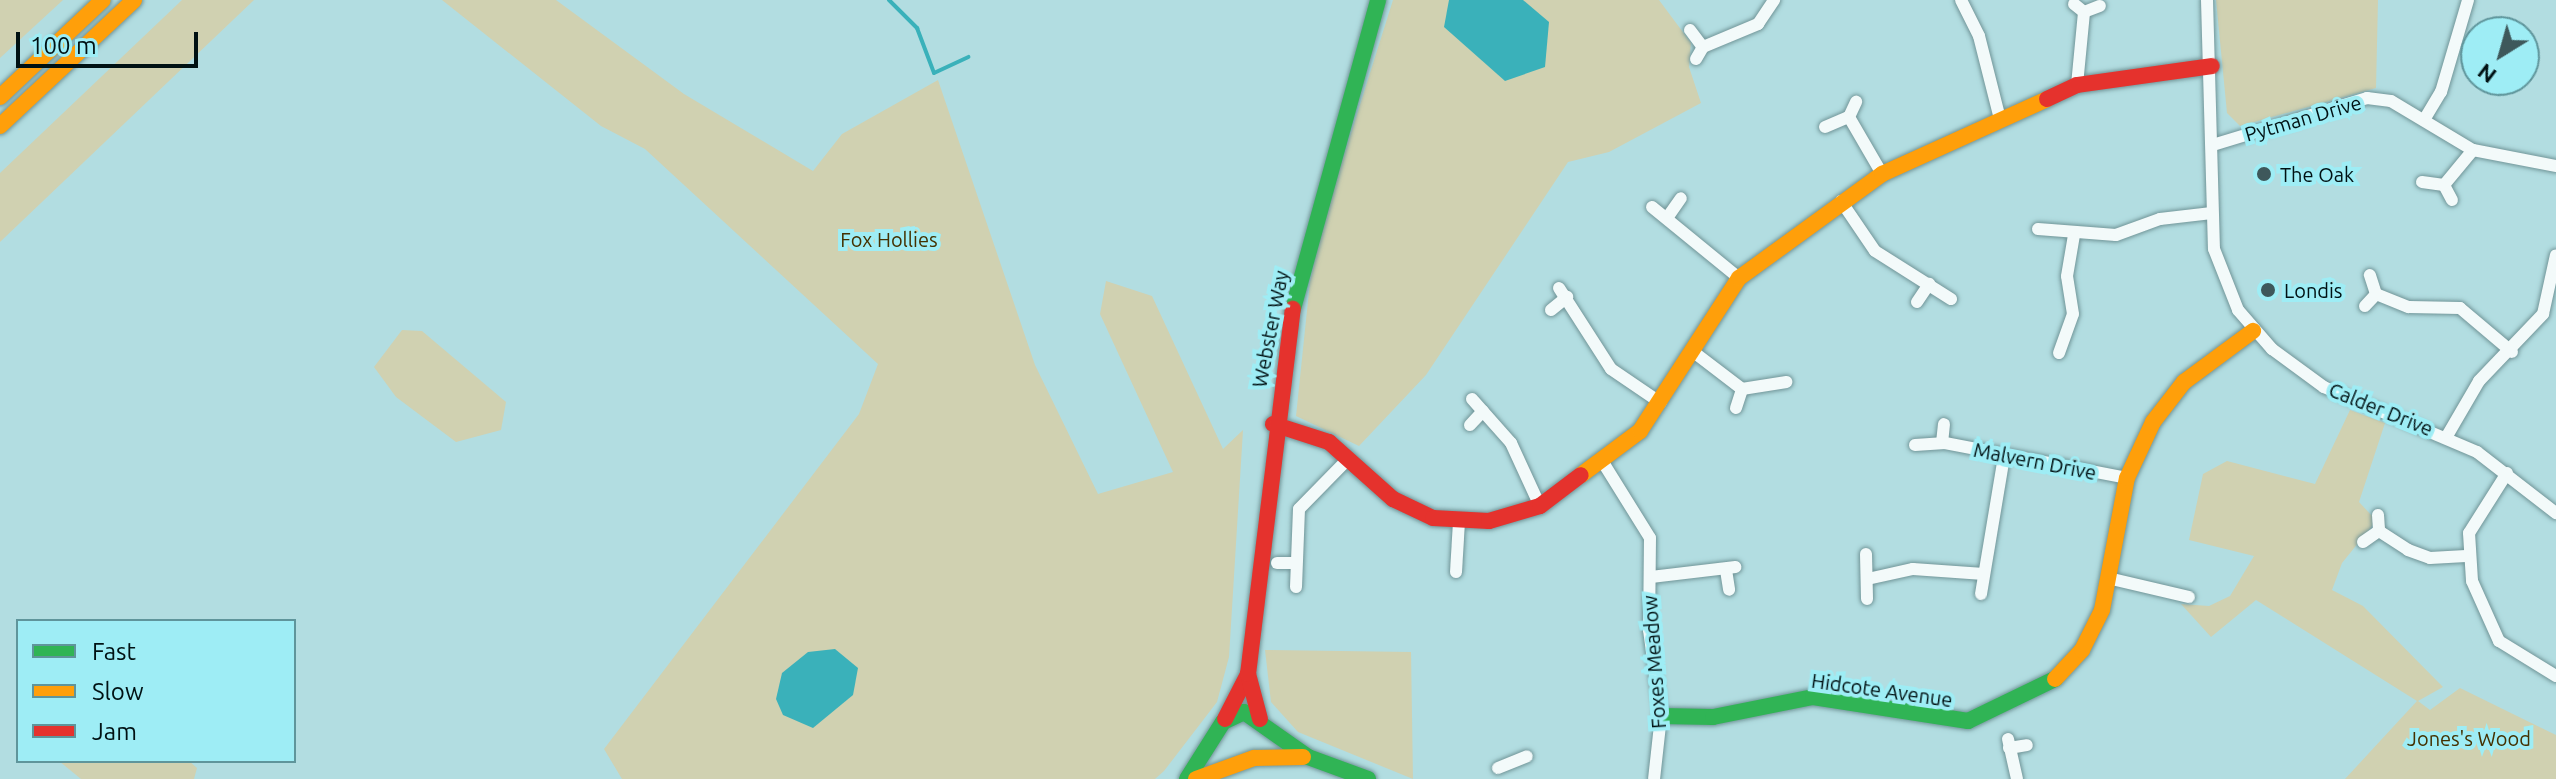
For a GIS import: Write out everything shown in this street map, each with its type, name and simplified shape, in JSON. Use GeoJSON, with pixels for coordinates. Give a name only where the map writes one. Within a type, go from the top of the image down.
{"type":"FeatureCollection","features":[{"type":"Feature","properties":{"kind":"main road"},"geometry":{"type":"LineString","coordinates":[[0,97],[103,0]]}},
{"type":"Feature","properties":{"kind":"main road"},"geometry":{"type":"LineString","coordinates":[[0,126],[134,0]]}},
{"type":"Feature","properties":{"kind":"main road","name":"Webster Way"},"geometry":{"type":"LineString","coordinates":[[1187,779],[1221,728],[1248,674],[1273,424],[1309,232],[1378,0]]}},
{"type":"Feature","properties":{"kind":"main road"},"geometry":{"type":"LineString","coordinates":[[1273,424],[1316,435],[1411,510],[1459,522],[1540,506],[1604,464],[1661,403],[1691,350],[1739,278],[1882,174],[1999,115],[2077,85],[2212,66]]}},
{"type":"Feature","properties":{"kind":"main road","name":"Hidcote Avenue"},"geometry":{"type":"LineString","coordinates":[[1661,716],[1713,717],[1813,697],[1944,722],[1995,715],[2064,674],[2091,634],[2112,579],[2127,478],[2170,397],[2253,331]]}},
{"type":"Feature","properties":{"kind":"main road","name":"Webster Way"},"geometry":{"type":"LineString","coordinates":[[1248,674],[1262,722]]}},
{"type":"Feature","properties":{"kind":"main road"},"geometry":{"type":"LineString","coordinates":[[1308,757],[1248,759],[1225,753],[1221,728],[1244,712],[1308,757],[1368,779]]}},
{"type":"Feature","properties":{"kind":"main road"},"geometry":{"type":"LineString","coordinates":[[1196,779],[1248,759],[1266,744],[1262,722]]}},
{"type":"Feature","properties":{"kind":"street"},"geometry":{"type":"LineString","coordinates":[[1696,59],[1703,47],[1758,24],[1774,0]]}},
{"type":"Feature","properties":{"kind":"street"},"geometry":{"type":"LineString","coordinates":[[1961,0],[1999,115]]}},
{"type":"Feature","properties":{"kind":"street","name":"Calder Drive"},"geometry":{"type":"LineString","coordinates":[[2207,0],[2216,144],[2212,213],[2225,287],[2253,331],[2324,387],[2447,436],[2507,473],[2555,510]]}},
{"type":"Feature","properties":{"kind":"street"},"geometry":{"type":"LineString","coordinates":[[2424,120],[2441,92],[2461,2]]}},
{"type":"Feature","properties":{"kind":"street"},"geometry":{"type":"LineString","coordinates":[[2077,85],[2079,8],[2100,6]]}},
{"type":"Feature","properties":{"kind":"street"},"geometry":{"type":"LineString","coordinates":[[1690,30],[1703,47]]}},
{"type":"Feature","properties":{"kind":"street","name":"Pytman Drive"},"geometry":{"type":"LineString","coordinates":[[2216,144],[2367,98],[2391,101],[2473,150],[2556,166]]}},
{"type":"Feature","properties":{"kind":"street"},"geometry":{"type":"LineString","coordinates":[[1825,127],[1849,117],[1856,102]]}},
{"type":"Feature","properties":{"kind":"street"},"geometry":{"type":"LineString","coordinates":[[1849,117],[1882,174]]}},
{"type":"Feature","properties":{"kind":"street"},"geometry":{"type":"LineString","coordinates":[[2444,185],[2473,150]]}},
{"type":"Feature","properties":{"kind":"street"},"geometry":{"type":"LineString","coordinates":[[2422,182],[2444,185]]}},
{"type":"Feature","properties":{"kind":"street"},"geometry":{"type":"LineString","coordinates":[[2444,185],[2452,200]]}},
{"type":"Feature","properties":{"kind":"street"},"geometry":{"type":"LineString","coordinates":[[1667,218],[1681,198]]}},
{"type":"Feature","properties":{"kind":"street"},"geometry":{"type":"LineString","coordinates":[[1841,201],[1875,251],[1951,299]]}},
{"type":"Feature","properties":{"kind":"street"},"geometry":{"type":"LineString","coordinates":[[1652,207],[1739,278]]}},
{"type":"Feature","properties":{"kind":"street"},"geometry":{"type":"LineString","coordinates":[[2038,229],[2074,235],[2116,235],[2160,219],[2212,213]]}},
{"type":"Feature","properties":{"kind":"street"},"geometry":{"type":"LineString","coordinates":[[2059,353],[2074,235]]}},
{"type":"Feature","properties":{"kind":"street"},"geometry":{"type":"LineString","coordinates":[[2447,436],[2479,381],[2512,352],[2543,314],[2556,255]]}},
{"type":"Feature","properties":{"kind":"street"},"geometry":{"type":"LineString","coordinates":[[2370,275],[2376,294]]}},
{"type":"Feature","properties":{"kind":"street"},"geometry":{"type":"LineString","coordinates":[[1917,302],[1929,284]]}},
{"type":"Feature","properties":{"kind":"street"},"geometry":{"type":"LineString","coordinates":[[1551,310],[1563,293],[1611,369],[1661,403]]}},
{"type":"Feature","properties":{"kind":"street"},"geometry":{"type":"LineString","coordinates":[[2376,294],[2409,307],[2460,308],[2512,352]]}},
{"type":"Feature","properties":{"kind":"street"},"geometry":{"type":"LineString","coordinates":[[2365,306],[2376,294]]}},
{"type":"Feature","properties":{"kind":"street"},"geometry":{"type":"LineString","coordinates":[[2543,314],[2556,320]]}},
{"type":"Feature","properties":{"kind":"street"},"geometry":{"type":"LineString","coordinates":[[1691,350],[1742,389],[1786,382]]}},
{"type":"Feature","properties":{"kind":"street"},"geometry":{"type":"LineString","coordinates":[[1736,408],[1742,389]]}},
{"type":"Feature","properties":{"kind":"street"},"geometry":{"type":"LineString","coordinates":[[1472,399],[1511,443],[1540,506]]}},
{"type":"Feature","properties":{"kind":"street"},"geometry":{"type":"LineString","coordinates":[[1470,425],[1483,411]]}},
{"type":"Feature","properties":{"kind":"street"},"geometry":{"type":"LineString","coordinates":[[1942,443],[1944,424]]}},
{"type":"Feature","properties":{"kind":"street","name":"Malvern Drive"},"geometry":{"type":"LineString","coordinates":[[1915,445],[1942,443],[2127,478]]}},
{"type":"Feature","properties":{"kind":"street"},"geometry":{"type":"LineString","coordinates":[[1981,594],[2004,456]]}},
{"type":"Feature","properties":{"kind":"street"},"geometry":{"type":"LineString","coordinates":[[1296,587],[1299,509],[1348,459]]}},
{"type":"Feature","properties":{"kind":"street","name":"Foxes Meadow"},"geometry":{"type":"LineString","coordinates":[[1604,464],[1648,528],[1651,577],[1649,630],[1661,716],[1654,779]]}},
{"type":"Feature","properties":{"kind":"street"},"geometry":{"type":"LineString","coordinates":[[2507,473],[2475,517],[2466,556],[2494,635],[2556,676]]}},
{"type":"Feature","properties":{"kind":"street"},"geometry":{"type":"LineString","coordinates":[[2378,515],[2379,531]]}},
{"type":"Feature","properties":{"kind":"street"},"geometry":{"type":"LineString","coordinates":[[1456,572],[1459,522]]}},
{"type":"Feature","properties":{"kind":"street"},"geometry":{"type":"LineString","coordinates":[[2379,531],[2430,558],[2466,556]]}},
{"type":"Feature","properties":{"kind":"street"},"geometry":{"type":"LineString","coordinates":[[2363,542],[2379,531]]}},
{"type":"Feature","properties":{"kind":"street"},"geometry":{"type":"LineString","coordinates":[[1866,554],[1872,578],[1867,599]]}},
{"type":"Feature","properties":{"kind":"street"},"geometry":{"type":"LineString","coordinates":[[1277,563],[1296,563]]}},
{"type":"Feature","properties":{"kind":"street"},"geometry":{"type":"LineString","coordinates":[[1651,577],[1731,569],[1729,590]]}},
{"type":"Feature","properties":{"kind":"street"},"geometry":{"type":"LineString","coordinates":[[1872,578],[1913,569],[1984,574]]}},
{"type":"Feature","properties":{"kind":"street"},"geometry":{"type":"LineString","coordinates":[[2112,579],[2189,597]]}},
{"type":"Feature","properties":{"kind":"street"},"geometry":{"type":"LineString","coordinates":[[2165,608],[2173,595]]}},
{"type":"Feature","properties":{"kind":"street"},"geometry":{"type":"LineString","coordinates":[[2017,779],[2008,744],[2027,745]]}},
{"type":"Feature","properties":{"kind":"street"},"geometry":{"type":"LineString","coordinates":[[1517,779],[1504,767],[1527,756]]}},
{"type":"Feature","properties":{"kind":"green space"},"geometry":{"type":"Polygon","coordinates":[[[0,0],[63,0],[0,58],[0,0]]]}},
{"type":"Feature","properties":{"kind":"green space"},"geometry":{"type":"Polygon","coordinates":[[[182,0],[254,0],[0,242],[0,173],[182,0]]]}},
{"type":"Feature","properties":{"kind":"green space","name":"Fox Hollies"},"geometry":{"type":"Polygon","coordinates":[[[442,0],[556,0],[684,94],[813,171],[842,134],[938,80],[1035,365],[1098,494],[1173,472],[1100,314],[1106,281],[1152,296],[1223,449],[1243,430],[1229,657],[1217,702],[1164,771],[1155,779],[622,779],[604,749],[859,414],[878,364],[645,149],[601,126],[442,0]]]}},
{"type":"Feature","properties":{"kind":"green space"},"geometry":{"type":"Polygon","coordinates":[[[1393,0],[1659,0],[1691,43],[1689,67],[1701,103],[1609,152],[1568,162],[1426,375],[1359,446],[1296,416],[1310,282],[1325,216],[1393,0]]]}},
{"type":"Feature","properties":{"kind":"green space"},"geometry":{"type":"Polygon","coordinates":[[[2216,0],[2378,0],[2376,88],[2240,126],[2227,113],[2216,0]]]}},
{"type":"Feature","properties":{"kind":"green space"},"geometry":{"type":"Polygon","coordinates":[[[402,330],[422,331],[506,402],[501,430],[456,442],[396,397],[374,367],[402,330]]]}},
{"type":"Feature","properties":{"kind":"green space","name":"Jones's Wood"},"geometry":{"type":"Polygon","coordinates":[[[2350,410],[2385,423],[2359,502],[2374,518],[2372,526],[2342,563],[2332,590],[2363,606],[2443,687],[2418,701],[2430,710],[2460,688],[2556,735],[2556,779],[2345,779],[2417,701],[2256,600],[2211,637],[2181,604],[2209,606],[2230,596],[2254,556],[2189,540],[2203,474],[2227,461],[2315,484],[2350,410]]]}},
{"type":"Feature","properties":{"kind":"green space"},"geometry":{"type":"Polygon","coordinates":[[[1265,650],[1411,652],[1413,779],[1298,732],[1271,702],[1265,650]]]}},
{"type":"Feature","properties":{"kind":"green space"},"geometry":{"type":"Polygon","coordinates":[[[61,763],[191,763],[197,768],[194,779],[81,779],[61,763]]]}},
{"type":"Feature","properties":{"kind":"water"},"geometry":{"type":"Polygon","coordinates":[[[1449,0],[1523,0],[1549,22],[1545,67],[1505,81],[1444,27],[1449,0]]]}},
{"type":"Feature","properties":{"kind":"water"},"geometry":{"type":"Polygon","coordinates":[[[835,649],[858,668],[853,695],[813,728],[783,715],[776,699],[782,673],[808,652],[835,649]]]}},
{"type":"Feature","properties":{"kind":"waterway"},"geometry":{"type":"LineString","coordinates":[[889,0],[917,28],[934,73],[968,57]]}},
{"type":"Feature","properties":{"kind":"traffic: fast"},"geometry":{"type":"LineString","coordinates":[[1293,309],[1378,0]]}},
{"type":"Feature","properties":{"kind":"traffic: fast"},"geometry":{"type":"LineString","coordinates":[[1661,716],[1713,717],[1813,697],[1968,721],[2055,679]]}},
{"type":"Feature","properties":{"kind":"traffic: fast"},"geometry":{"type":"LineString","coordinates":[[1187,779],[1223,722],[1244,712],[1308,757],[1368,779]]}},
{"type":"Feature","properties":{"kind":"traffic: slow"},"geometry":{"type":"LineString","coordinates":[[0,97],[103,0]]}},
{"type":"Feature","properties":{"kind":"traffic: slow"},"geometry":{"type":"LineString","coordinates":[[0,126],[134,0]]}},
{"type":"Feature","properties":{"kind":"traffic: slow"},"geometry":{"type":"LineString","coordinates":[[1581,475],[1640,431],[1739,278],[1882,174],[2047,99]]}},
{"type":"Feature","properties":{"kind":"traffic: slow"},"geometry":{"type":"LineString","coordinates":[[2055,679],[2082,650],[2102,610],[2127,478],[2153,422],[2184,382],[2253,331]]}},
{"type":"Feature","properties":{"kind":"traffic: slow"},"geometry":{"type":"LineString","coordinates":[[1196,779],[1254,758],[1303,757]]}},
{"type":"Feature","properties":{"kind":"traffic: jam"},"geometry":{"type":"LineString","coordinates":[[2047,99],[2077,85],[2212,66]]}},
{"type":"Feature","properties":{"kind":"traffic: jam"},"geometry":{"type":"LineString","coordinates":[[1260,719],[1248,674],[1293,309]]}},
{"type":"Feature","properties":{"kind":"traffic: jam"},"geometry":{"type":"LineString","coordinates":[[1273,424],[1329,442],[1393,499],[1433,518],[1489,521],[1540,506],[1581,475]]}},
{"type":"Feature","properties":{"kind":"traffic: jam"},"geometry":{"type":"LineString","coordinates":[[1225,719],[1248,674]]}},
{"type":"Feature","properties":{"kind":"place","name":"The Oak"},"geometry":{"type":"Point","coordinates":[2264,174]}},
{"type":"Feature","properties":{"kind":"place","name":"Londis"},"geometry":{"type":"Point","coordinates":[2268,290]}}]}
